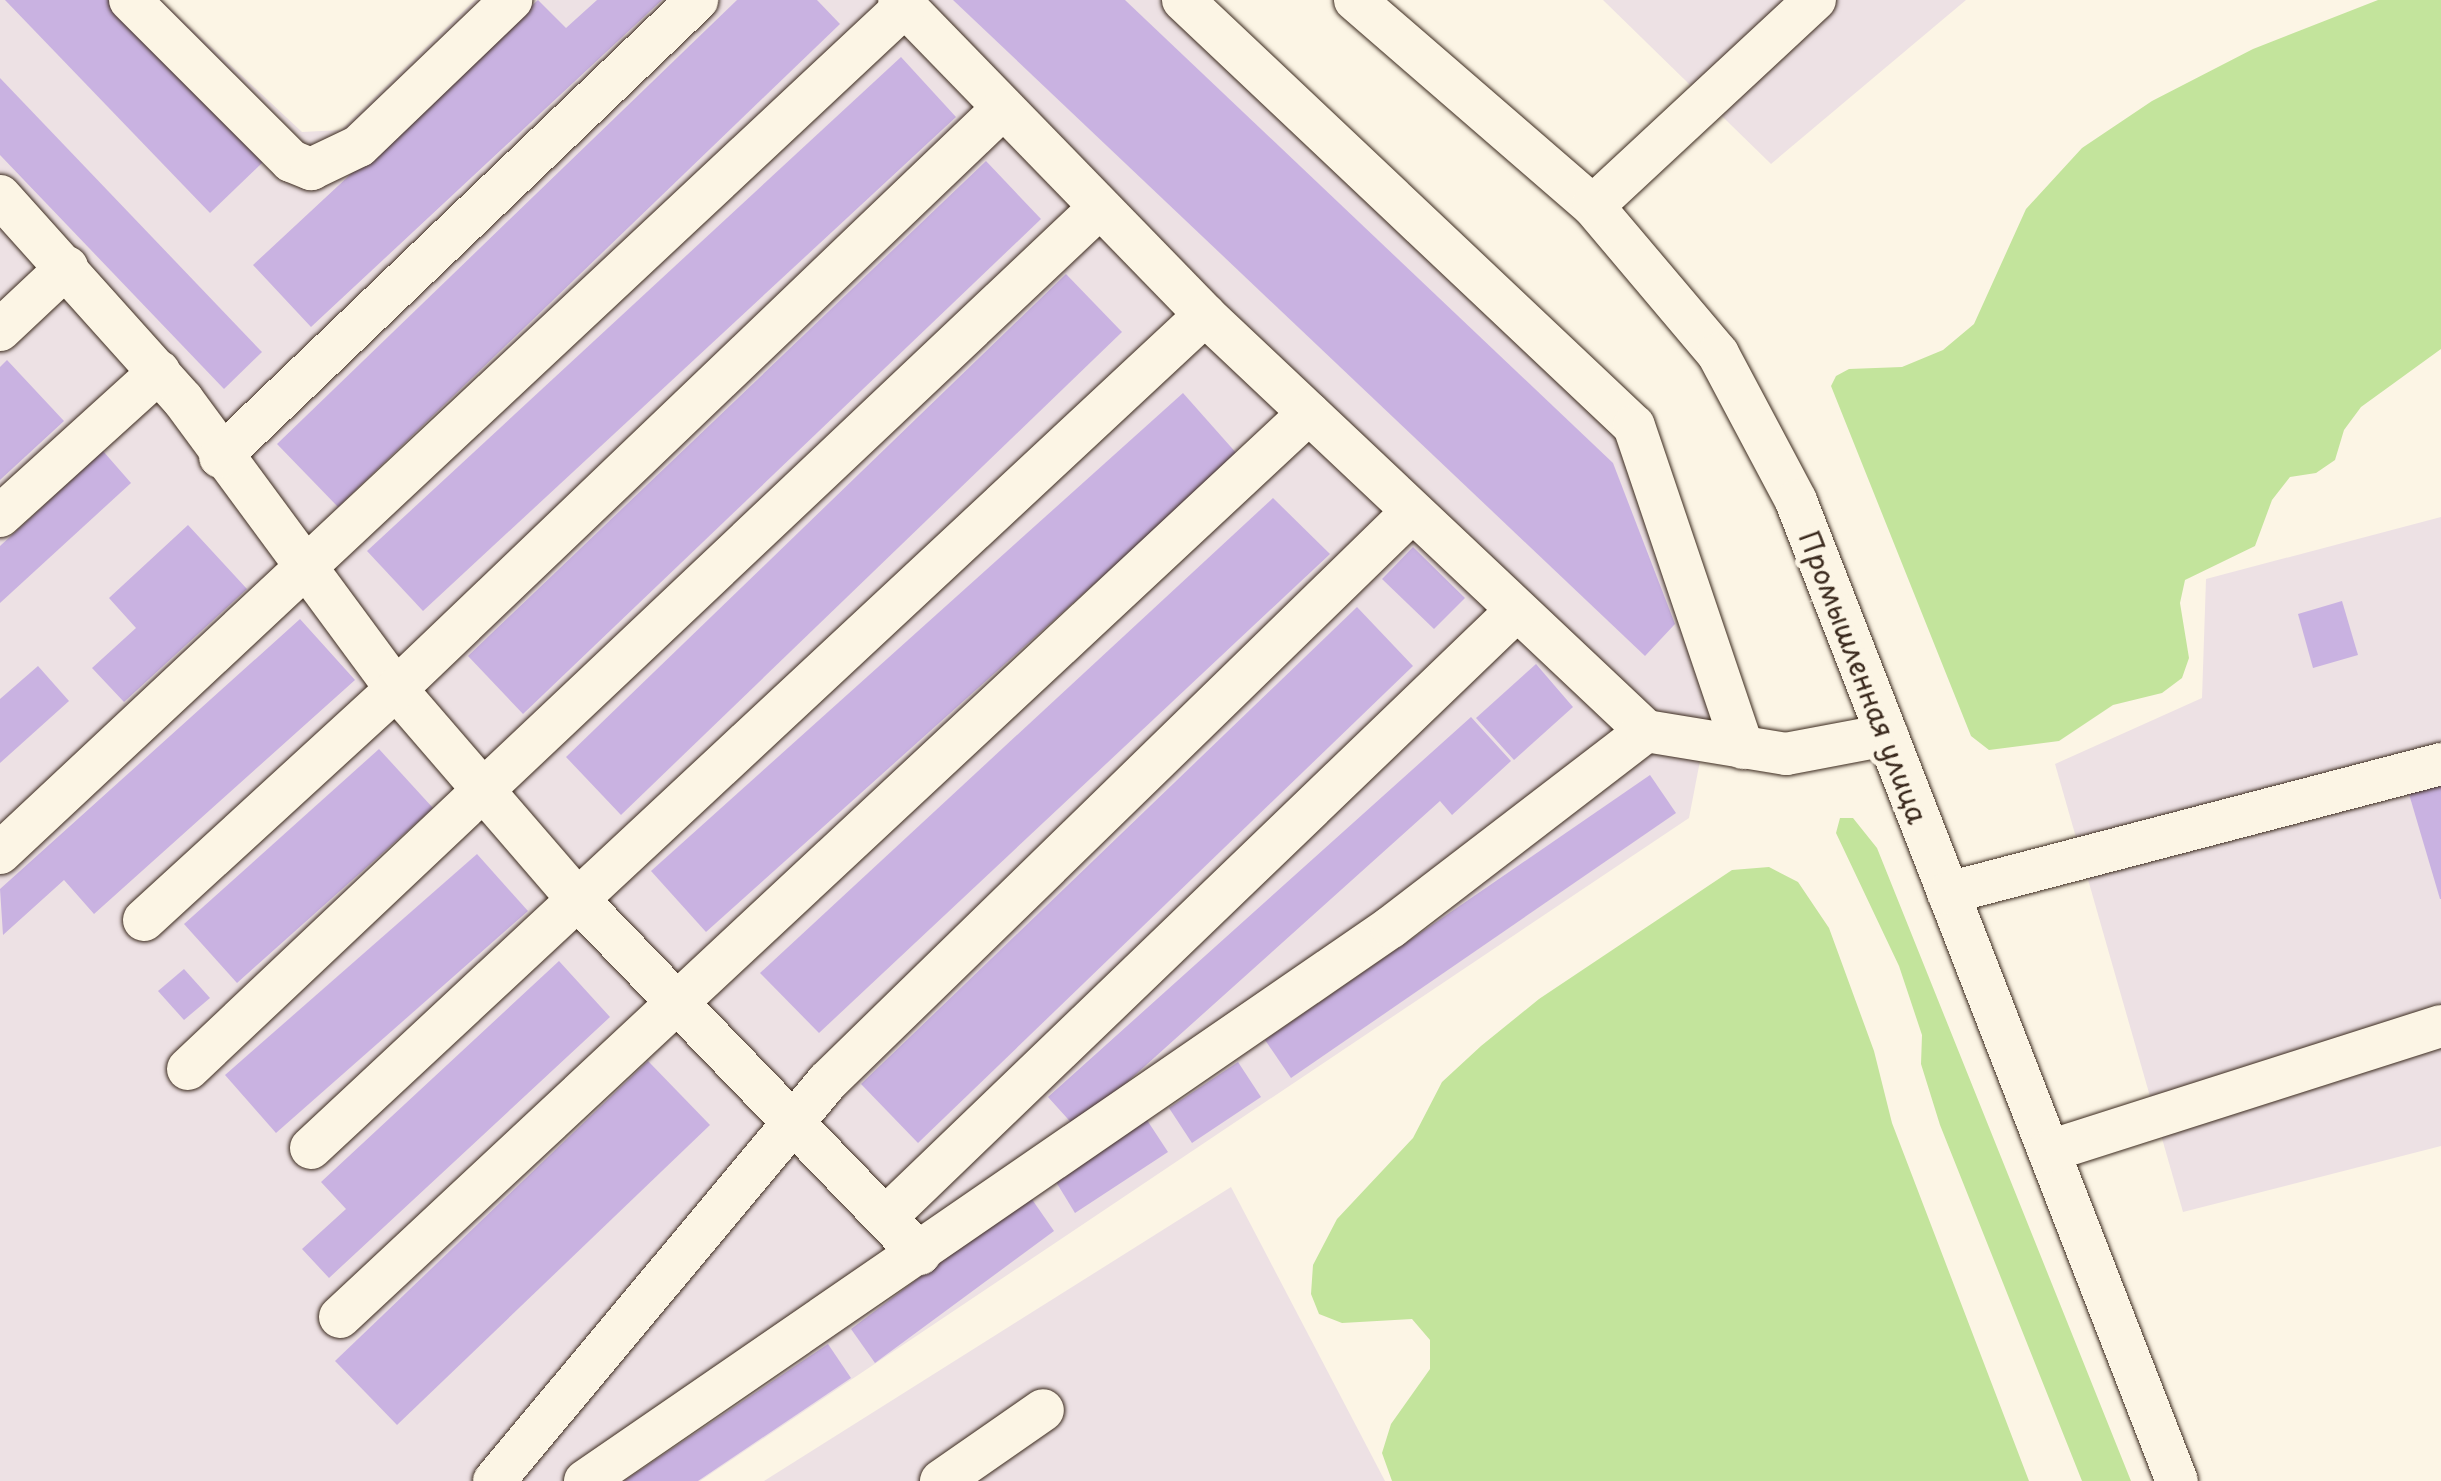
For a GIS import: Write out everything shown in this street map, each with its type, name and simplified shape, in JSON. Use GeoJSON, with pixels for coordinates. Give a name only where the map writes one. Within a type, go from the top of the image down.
{"type":"FeatureCollection","features":[{"type":"Feature","properties":{"kind":"street"},"geometry":{"type":"LineString","coordinates":[[130,0],[292,161],[311,169],[359,146],[511,0]]}},
{"type":"Feature","properties":{"kind":"street"},"geometry":{"type":"LineString","coordinates":[[220,457],[698,0]]}},
{"type":"Feature","properties":{"kind":"street"},"geometry":{"type":"LineString","coordinates":[[1183,0],[1634,426],[1742,748]]}},
{"type":"Feature","properties":{"kind":"street","name":"Промышленная улица"},"geometry":{"type":"LineString","coordinates":[[1356,0],[1593,206],[1718,354],[1796,501],[2178,1481]]}},
{"type":"Feature","properties":{"kind":"street"},"geometry":{"type":"LineString","coordinates":[[1593,206],[1815,0]]}},
{"type":"Feature","properties":{"kind":"street"},"geometry":{"type":"LineString","coordinates":[[0,853],[304,571],[902,3],[1097,210],[1646,731],[1742,748],[1830,750],[1887,735]]}},
{"type":"Feature","properties":{"kind":"street"},"geometry":{"type":"LineString","coordinates":[[144,920],[396,689],[1002,109]]}},
{"type":"Feature","properties":{"kind":"street"},"geometry":{"type":"LineString","coordinates":[[0,196],[159,372],[304,571],[396,689],[581,903],[920,1254]]}},
{"type":"Feature","properties":{"kind":"street"},"geometry":{"type":"LineString","coordinates":[[188,1069],[487,794],[1097,210]]}},
{"type":"Feature","properties":{"kind":"street"},"geometry":{"type":"LineString","coordinates":[[0,330],[67,268]]}},
{"type":"Feature","properties":{"kind":"street"},"geometry":{"type":"LineString","coordinates":[[311,1148],[581,903],[1205,315]]}},
{"type":"Feature","properties":{"kind":"street"},"geometry":{"type":"LineString","coordinates":[[0,516],[159,372]]}},
{"type":"Feature","properties":{"kind":"street"},"geometry":{"type":"LineString","coordinates":[[340,1317],[1309,413]]}},
{"type":"Feature","properties":{"kind":"street"},"geometry":{"type":"LineString","coordinates":[[494,1481],[794,1120],[1412,512]]}},
{"type":"Feature","properties":{"kind":"street"},"geometry":{"type":"LineString","coordinates":[[887,1216],[1517,610]]}},
{"type":"Feature","properties":{"kind":"street"},"geometry":{"type":"LineString","coordinates":[[585,1481],[1391,927],[1646,731]]}},
{"type":"Feature","properties":{"kind":"street"},"geometry":{"type":"LineString","coordinates":[[1948,893],[2441,764]]}},
{"type":"Feature","properties":{"kind":"street"},"geometry":{"type":"LineString","coordinates":[[2049,1151],[2441,1026]]}},
{"type":"Feature","properties":{"kind":"street"},"geometry":{"type":"LineString","coordinates":[[941,1481],[1043,1410]]}},
{"type":"Feature","properties":{"kind":"shaded area"},"geometry":{"type":"Polygon","coordinates":[[[0,0],[161,0],[302,132],[341,130],[475,0],[1196,0],[1641,420],[1720,657],[1689,818],[700,1481],[0,1481],[0,0]]]}},
{"type":"Feature","properties":{"kind":"shaded area"},"geometry":{"type":"Polygon","coordinates":[[[1603,0],[1966,0],[1771,164],[1603,0]]]}},
{"type":"Feature","properties":{"kind":"shaded area"},"geometry":{"type":"Polygon","coordinates":[[[2441,517],[2441,1146],[2183,1212],[2055,764],[2202,698],[2206,579],[2441,517]]]}},
{"type":"Feature","properties":{"kind":"shaded area"},"geometry":{"type":"Polygon","coordinates":[[[1231,1187],[1385,1481],[764,1481],[1231,1187]]]}},
{"type":"Feature","properties":{"kind":"green space"},"geometry":{"type":"Polygon","coordinates":[[[2378,0],[2441,0],[2441,349],[2361,407],[2344,430],[2335,460],[2316,473],[2290,477],[2272,500],[2255,546],[2185,580],[2180,603],[2189,658],[2182,678],[2162,693],[2113,705],[2059,741],[1989,750],[1971,736],[1831,386],[1836,376],[1849,369],[1902,367],[1943,350],[1974,324],[2026,209],[2082,148],[2152,101],[2253,49],[2378,0]]]}},
{"type":"Feature","properties":{"kind":"green space"},"geometry":{"type":"Polygon","coordinates":[[[1840,818],[1853,818],[1877,848],[2131,1481],[2082,1481],[1940,1125],[1921,1064],[1922,1035],[1899,966],[1836,833],[1840,818]]]}},
{"type":"Feature","properties":{"kind":"green space"},"geometry":{"type":"Polygon","coordinates":[[[1769,867],[1798,882],[1829,928],[1874,1051],[1892,1123],[2029,1481],[1392,1481],[1382,1453],[1391,1424],[1430,1369],[1430,1340],[1412,1319],[1342,1323],[1319,1314],[1311,1294],[1313,1265],[1337,1219],[1413,1138],[1442,1082],[1481,1046],[1539,999],[1732,870],[1769,867]]]}},
{"type":"Feature","properties":{"kind":"building"},"geometry":{"type":"Polygon","coordinates":[[[5,0],[108,0],[263,162],[210,213],[5,0]]]}},
{"type":"Feature","properties":{"kind":"building"},"geometry":{"type":"Polygon","coordinates":[[[538,0],[566,28],[597,0],[662,0],[311,327],[253,265],[538,0]]]}},
{"type":"Feature","properties":{"kind":"building"},"geometry":{"type":"Polygon","coordinates":[[[737,0],[817,0],[840,24],[338,507],[277,444],[737,0]]]}},
{"type":"Feature","properties":{"kind":"building"},"geometry":{"type":"Polygon","coordinates":[[[953,0],[1125,0],[1613,463],[1675,624],[1645,656],[953,0]]]}},
{"type":"Feature","properties":{"kind":"building"},"geometry":{"type":"Polygon","coordinates":[[[901,57],[956,117],[423,611],[367,551],[901,57]]]}},
{"type":"Feature","properties":{"kind":"building"},"geometry":{"type":"Polygon","coordinates":[[[0,78],[262,352],[224,389],[0,155],[0,78]]]}},
{"type":"Feature","properties":{"kind":"building"},"geometry":{"type":"Polygon","coordinates":[[[986,161],[1041,219],[523,714],[468,656],[986,161]]]}},
{"type":"Feature","properties":{"kind":"building"},"geometry":{"type":"Polygon","coordinates":[[[1066,274],[1122,332],[621,815],[566,757],[1066,274]]]}},
{"type":"Feature","properties":{"kind":"building"},"geometry":{"type":"Polygon","coordinates":[[[7,360],[64,421],[0,480],[0,367],[7,360]]]}},
{"type":"Feature","properties":{"kind":"building"},"geometry":{"type":"Polygon","coordinates":[[[1183,393],[1238,455],[706,932],[651,871],[1183,393]]]}},
{"type":"Feature","properties":{"kind":"building"},"geometry":{"type":"Polygon","coordinates":[[[103,451],[131,483],[0,603],[0,546],[103,451]]]}},
{"type":"Feature","properties":{"kind":"building"},"geometry":{"type":"Polygon","coordinates":[[[1273,498],[1330,554],[819,1033],[760,973],[1273,498]]]}},
{"type":"Feature","properties":{"kind":"building"},"geometry":{"type":"Polygon","coordinates":[[[188,525],[247,589],[124,702],[92,668],[136,628],[109,598],[188,525]]]}},
{"type":"Feature","properties":{"kind":"building"},"geometry":{"type":"Polygon","coordinates":[[[1413,547],[1465,598],[1434,629],[1382,579],[1413,547]]]}},
{"type":"Feature","properties":{"kind":"building"},"geometry":{"type":"Polygon","coordinates":[[[2342,601],[2358,655],[2313,668],[2298,614],[2342,601]]]}},
{"type":"Feature","properties":{"kind":"building"},"geometry":{"type":"Polygon","coordinates":[[[1357,607],[1413,666],[918,1143],[861,1084],[1357,607]]]}},
{"type":"Feature","properties":{"kind":"building"},"geometry":{"type":"Polygon","coordinates":[[[300,619],[355,680],[94,914],[64,880],[3,935],[0,889],[300,619]]]}},
{"type":"Feature","properties":{"kind":"building"},"geometry":{"type":"Polygon","coordinates":[[[1536,664],[1573,707],[1514,760],[1476,718],[1536,664]]]}},
{"type":"Feature","properties":{"kind":"building"},"geometry":{"type":"Polygon","coordinates":[[[38,666],[69,701],[0,763],[0,699],[38,666]]]}},
{"type":"Feature","properties":{"kind":"building"},"geometry":{"type":"Polygon","coordinates":[[[1471,717],[1511,761],[1452,815],[1440,801],[1076,1128],[1048,1097],[1471,717]]]}},
{"type":"Feature","properties":{"kind":"building"},"geometry":{"type":"Polygon","coordinates":[[[379,749],[433,808],[237,983],[184,924],[379,749]]]}},
{"type":"Feature","properties":{"kind":"building"},"geometry":{"type":"Polygon","coordinates":[[[1650,775],[1676,813],[1291,1078],[1265,1040],[1650,775]]]}},
{"type":"Feature","properties":{"kind":"building"},"geometry":{"type":"Polygon","coordinates":[[[2441,784],[2441,899],[2440,899],[2409,794],[2441,784]]]}},
{"type":"Feature","properties":{"kind":"building"},"geometry":{"type":"Polygon","coordinates":[[[477,854],[528,911],[276,1133],[225,1075],[477,854]]]}},
{"type":"Feature","properties":{"kind":"building"},"geometry":{"type":"Polygon","coordinates":[[[559,961],[610,1017],[329,1278],[302,1249],[346,1209],[321,1182],[559,961]]]}},
{"type":"Feature","properties":{"kind":"building"},"geometry":{"type":"Polygon","coordinates":[[[184,969],[210,998],[184,1020],[158,991],[184,969]]]}},
{"type":"Feature","properties":{"kind":"building"},"geometry":{"type":"Polygon","coordinates":[[[648,1061],[710,1125],[397,1425],[335,1361],[648,1061]]]}},
{"type":"Feature","properties":{"kind":"building"},"geometry":{"type":"Polygon","coordinates":[[[1238,1062],[1261,1097],[1192,1143],[1169,1108],[1238,1062]]]}},
{"type":"Feature","properties":{"kind":"building"},"geometry":{"type":"Polygon","coordinates":[[[1145,1117],[1168,1152],[1075,1213],[1053,1177],[1145,1117]]]}},
{"type":"Feature","properties":{"kind":"building"},"geometry":{"type":"Polygon","coordinates":[[[1029,1195],[1054,1231],[875,1363],[851,1329],[1029,1195]]]}},
{"type":"Feature","properties":{"kind":"building"},"geometry":{"type":"Polygon","coordinates":[[[828,1344],[851,1378],[698,1481],[624,1481],[828,1344]]]}}]}
